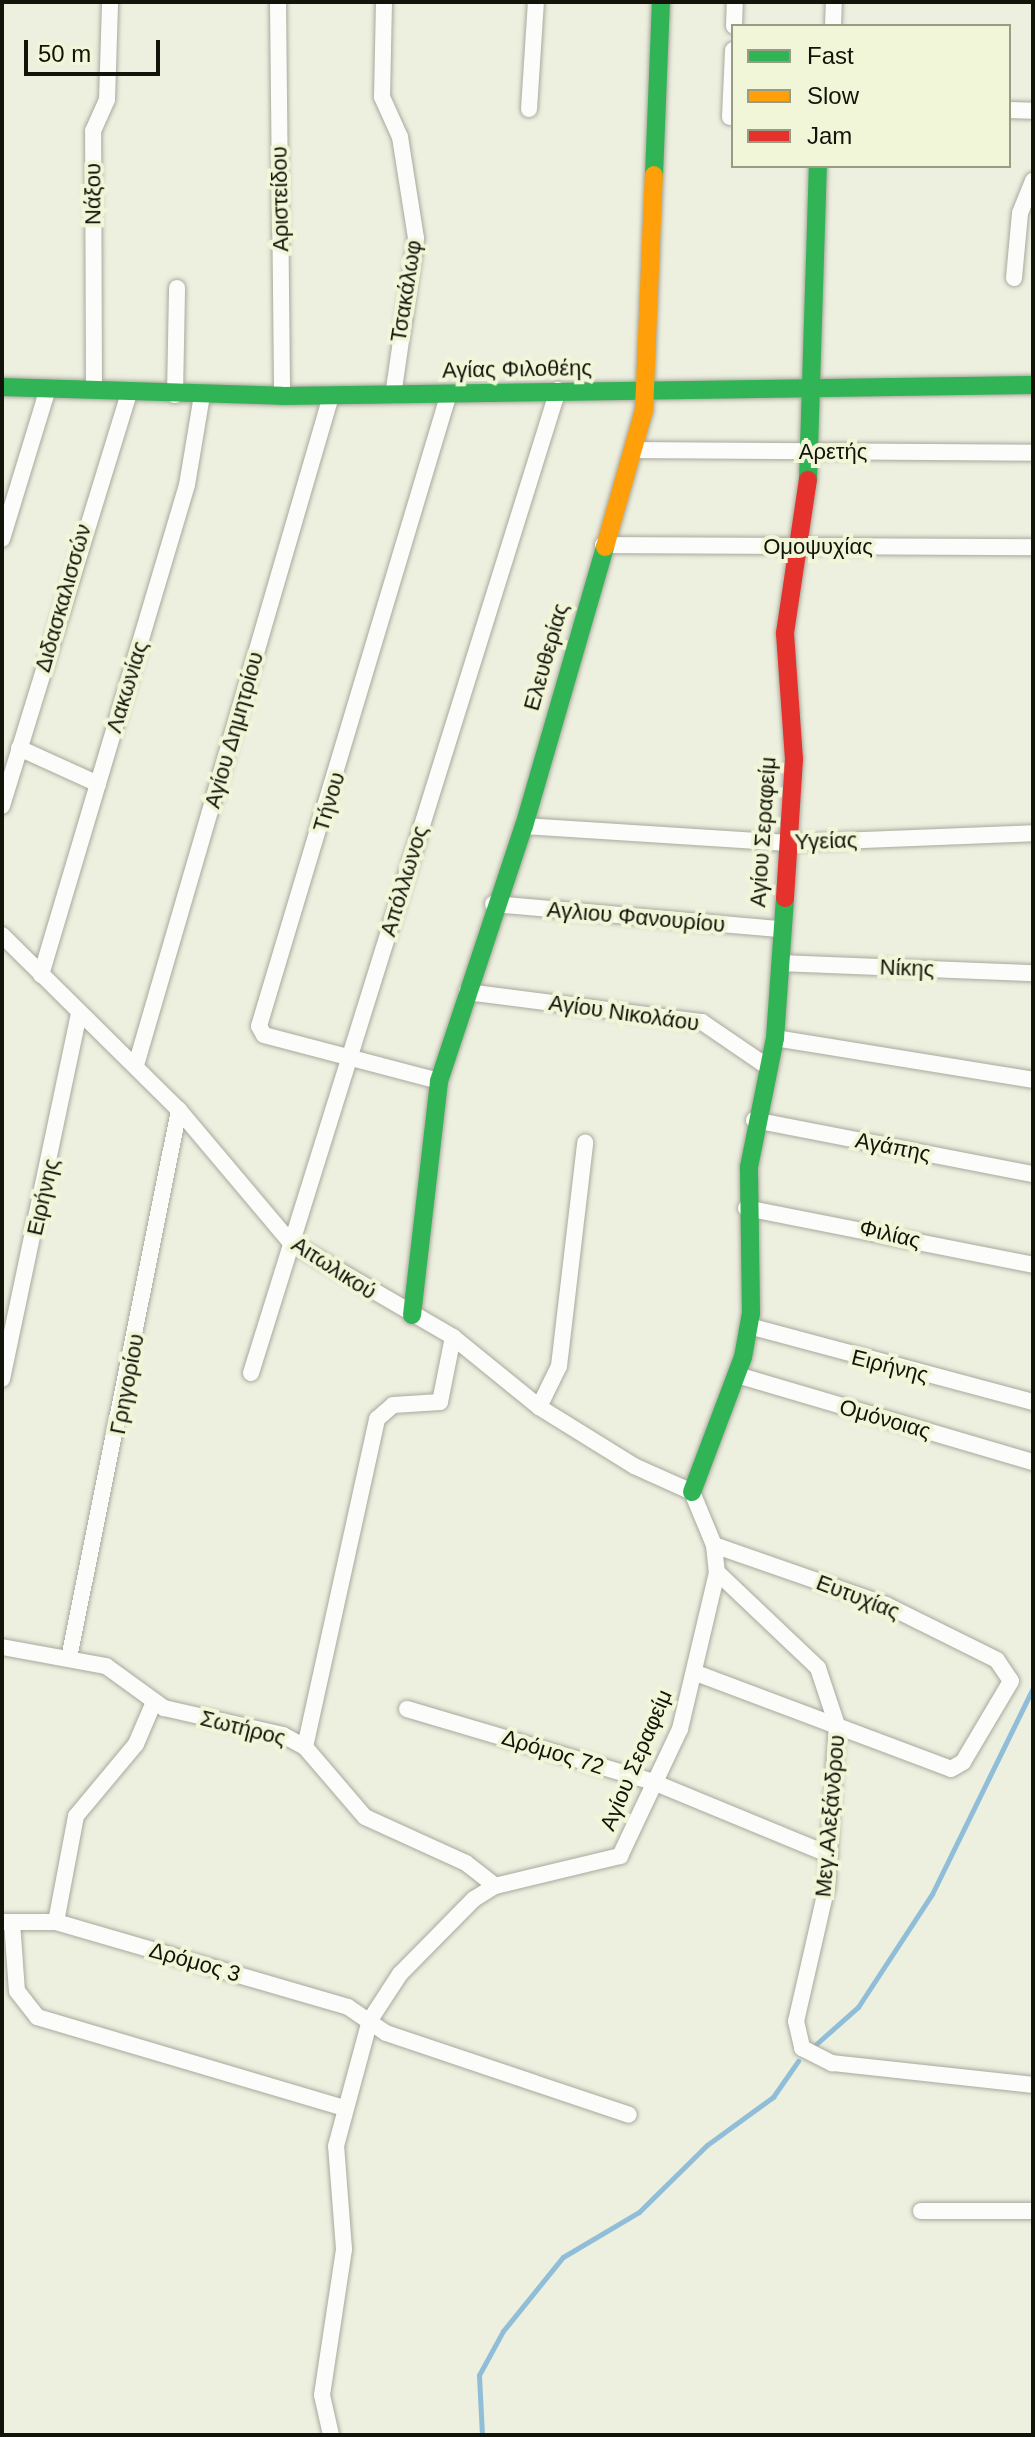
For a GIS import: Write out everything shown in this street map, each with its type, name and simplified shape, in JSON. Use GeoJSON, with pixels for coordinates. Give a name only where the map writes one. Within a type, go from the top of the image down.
{"type":"FeatureCollection","features":[{"type":"Feature","properties":{"kind":"street","name":"Νάξου"},"geometry":{"type":"LineString","coordinates":[[94,390],[93,131],[107,100],[110,2]]}},
{"type":"Feature","properties":{"kind":"street","name":"Αριστείδου"},"geometry":{"type":"LineString","coordinates":[[278,2],[282,396]]}},
{"type":"Feature","properties":{"kind":"street","name":"Τσακάλωφ"},"geometry":{"type":"LineString","coordinates":[[384,2],[382,97],[400,137],[416,238],[393,395]]}},
{"type":"Feature","properties":{"kind":"street"},"geometry":{"type":"LineString","coordinates":[[529,109],[536,2]]}},
{"type":"Feature","properties":{"kind":"street","name":"Ελευθερίας"},"geometry":{"type":"LineString","coordinates":[[412,1315],[439,1081],[493,904],[524,826],[603,545],[634,450],[644,394],[661,2]]}},
{"type":"Feature","properties":{"kind":"street"},"geometry":{"type":"LineString","coordinates":[[734,24],[735,2]]}},
{"type":"Feature","properties":{"kind":"street"},"geometry":{"type":"LineString","coordinates":[[833,24],[834,2]]}},
{"type":"Feature","properties":{"kind":"street"},"geometry":{"type":"LineString","coordinates":[[730,117],[731,95]]}},
{"type":"Feature","properties":{"kind":"street"},"geometry":{"type":"LineString","coordinates":[[1011,110],[1033,111]]}},
{"type":"Feature","properties":{"kind":"street","name":"Αγίου Σεραφείμ"},"geometry":{"type":"LineString","coordinates":[[692,1492],[737,1375],[749,1326],[746,1208],[754,1120],[775,1038],[781,963],[779,929],[794,759],[785,633],[812,452],[818,168]]}},
{"type":"Feature","properties":{"kind":"street"},"geometry":{"type":"LineString","coordinates":[[1014,278],[1020,213],[1033,180]]}},
{"type":"Feature","properties":{"kind":"street"},"geometry":{"type":"LineString","coordinates":[[175,395],[177,288]]}},
{"type":"Feature","properties":{"kind":"street","name":"Αγίας Φιλοθέης"},"geometry":{"type":"LineString","coordinates":[[2,387],[175,395],[331,396],[558,390],[644,394],[815,387],[1033,385]]}},
{"type":"Feature","properties":{"kind":"street"},"geometry":{"type":"LineString","coordinates":[[2,539],[48,389]]}},
{"type":"Feature","properties":{"kind":"street","name":"Απόλλωνος"},"geometry":{"type":"LineString","coordinates":[[251,1373],[558,390]]}},
{"type":"Feature","properties":{"kind":"street","name":"Διδασκαλισσών"},"geometry":{"type":"LineString","coordinates":[[2,806],[129,393]]}},
{"type":"Feature","properties":{"kind":"street","name":"Τήνου"},"geometry":{"type":"LineString","coordinates":[[439,1081],[264,1035],[259,1026],[449,393]]}},
{"type":"Feature","properties":{"kind":"street","name":"Λακωνίας"},"geometry":{"type":"LineString","coordinates":[[41,975],[187,485],[202,395]]}},
{"type":"Feature","properties":{"kind":"street","name":"Αγίου Δημητρίου"},"geometry":{"type":"LineString","coordinates":[[136,1065],[331,396]]}},
{"type":"Feature","properties":{"kind":"street","name":"Αρετής"},"geometry":{"type":"LineString","coordinates":[[634,450],[1033,453]]}},
{"type":"Feature","properties":{"kind":"street","name":"Ομοψυχίας"},"geometry":{"type":"LineString","coordinates":[[603,545],[1033,547]]}},
{"type":"Feature","properties":{"kind":"street"},"geometry":{"type":"LineString","coordinates":[[19,748],[98,784]]}},
{"type":"Feature","properties":{"kind":"street","name":"Υγείας"},"geometry":{"type":"LineString","coordinates":[[524,826],[788,843],[1033,833]]}},
{"type":"Feature","properties":{"kind":"street","name":"Αγλιου Φανουρίου"},"geometry":{"type":"LineString","coordinates":[[493,904],[779,929]]}},
{"type":"Feature","properties":{"kind":"street","name":"Αιτωλικού"},"geometry":{"type":"LineString","coordinates":[[2,935],[179,1110],[290,1242],[453,1337],[539,1407],[634,1466],[692,1492]]}},
{"type":"Feature","properties":{"kind":"street","name":"Νίκης"},"geometry":{"type":"LineString","coordinates":[[781,963],[1033,973]]}},
{"type":"Feature","properties":{"kind":"street","name":"Αγίου Νικολάου"},"geometry":{"type":"LineString","coordinates":[[467,992],[702,1022],[768,1067]]}},
{"type":"Feature","properties":{"kind":"street","name":"Ειρήνης"},"geometry":{"type":"LineString","coordinates":[[2,1379],[79,1013]]}},
{"type":"Feature","properties":{"kind":"street"},"geometry":{"type":"LineString","coordinates":[[775,1038],[1033,1080]]}},
{"type":"Feature","properties":{"kind":"street","name":"Γρηγορίου"},"geometry":{"type":"LineString","coordinates":[[69,1658],[179,1110]]}},
{"type":"Feature","properties":{"kind":"street","name":"Αγάπης"},"geometry":{"type":"LineString","coordinates":[[754,1120],[1033,1174]]}},
{"type":"Feature","properties":{"kind":"street"},"geometry":{"type":"LineString","coordinates":[[539,1407],[559,1366],[585,1143]]}},
{"type":"Feature","properties":{"kind":"street","name":"Φιλίας"},"geometry":{"type":"LineString","coordinates":[[746,1208],[1033,1265]]}},
{"type":"Feature","properties":{"kind":"street","name":"Ειρήνης"},"geometry":{"type":"LineString","coordinates":[[749,1326],[1033,1402]]}},
{"type":"Feature","properties":{"kind":"street"},"geometry":{"type":"LineString","coordinates":[[305,1747],[377,1419],[393,1405],[440,1402],[453,1337]]}},
{"type":"Feature","properties":{"kind":"street","name":"Ομόνοιας"},"geometry":{"type":"LineString","coordinates":[[737,1375],[1033,1462]]}},
{"type":"Feature","properties":{"kind":"street"},"geometry":{"type":"LineString","coordinates":[[692,1492],[714,1545],[717,1572]]}},
{"type":"Feature","properties":{"kind":"street","name":"Ευτυχίας"},"geometry":{"type":"LineString","coordinates":[[714,1545],[886,1605],[997,1660],[1009,1671],[1009,1685],[955,1768],[837,1725]]}},
{"type":"Feature","properties":{"kind":"street","name":"Αγίου Σεραφείμ"},"geometry":{"type":"LineString","coordinates":[[331,2435],[322,2395],[344,2249],[336,2146],[344,2108],[375,2025],[400,1974],[495,1886],[620,1856],[680,1729],[696,1673],[717,1572]]}},
{"type":"Feature","properties":{"kind":"street","name":"Μεγ.Αλεξάνδρου"},"geometry":{"type":"LineString","coordinates":[[717,1572],[818,1668],[837,1725],[830,1855],[796,2021],[802,2048],[832,2063],[1033,2085]]}},
{"type":"Feature","properties":{"kind":"street","name":"Σωτήρος"},"geometry":{"type":"LineString","coordinates":[[2,1647],[106,1666],[154,1702],[283,1735],[305,1747],[365,1817],[466,1863],[495,1886]]}},
{"type":"Feature","properties":{"kind":"street"},"geometry":{"type":"LineString","coordinates":[[696,1673],[837,1725]]}},
{"type":"Feature","properties":{"kind":"street"},"geometry":{"type":"LineString","coordinates":[[56,1922],[76,1816],[136,1744],[154,1702]]}},
{"type":"Feature","properties":{"kind":"street","name":"Δρόμος 72"},"geometry":{"type":"LineString","coordinates":[[407,1709],[653,1782],[830,1855]]}},
{"type":"Feature","properties":{"kind":"street"},"geometry":{"type":"LineString","coordinates":[[7,1922],[17,1991],[37,2017],[344,2108]]}},
{"type":"Feature","properties":{"kind":"street","name":"Δρόμος 3"},"geometry":{"type":"LineString","coordinates":[[7,1922],[56,1922],[375,2025],[629,2115]]}},
{"type":"Feature","properties":{"kind":"street"},"geometry":{"type":"LineString","coordinates":[[921,2211],[1033,2211]]}},
{"type":"Feature","properties":{"kind":"waterway"},"geometry":{"type":"LineString","coordinates":[[814,2046],[858,2007],[932,1894],[1033,1688]]}},
{"type":"Feature","properties":{"kind":"waterway"},"geometry":{"type":"LineString","coordinates":[[482,2435],[479,2375],[503,2331],[563,2257],[639,2212],[707,2145],[773,2097],[798,2061]]}},
{"type":"Feature","properties":{"kind":"traffic: fast"},"geometry":{"type":"LineString","coordinates":[[654,175],[661,2]]}},
{"type":"Feature","properties":{"kind":"traffic: fast"},"geometry":{"type":"LineString","coordinates":[[808,480],[818,168]]}},
{"type":"Feature","properties":{"kind":"traffic: fast"},"geometry":{"type":"LineString","coordinates":[[2,387],[282,396],[1033,385]]}},
{"type":"Feature","properties":{"kind":"traffic: fast"},"geometry":{"type":"LineString","coordinates":[[412,1315],[439,1081],[524,826],[605,547]]}},
{"type":"Feature","properties":{"kind":"traffic: fast"},"geometry":{"type":"LineString","coordinates":[[692,1492],[743,1357],[751,1313],[749,1167],[775,1038],[785,898]]}},
{"type":"Feature","properties":{"kind":"traffic: slow"},"geometry":{"type":"LineString","coordinates":[[605,547],[644,410],[654,175]]}},
{"type":"Feature","properties":{"kind":"traffic: jam"},"geometry":{"type":"LineString","coordinates":[[785,898],[794,759],[785,633],[808,480]]}}]}
